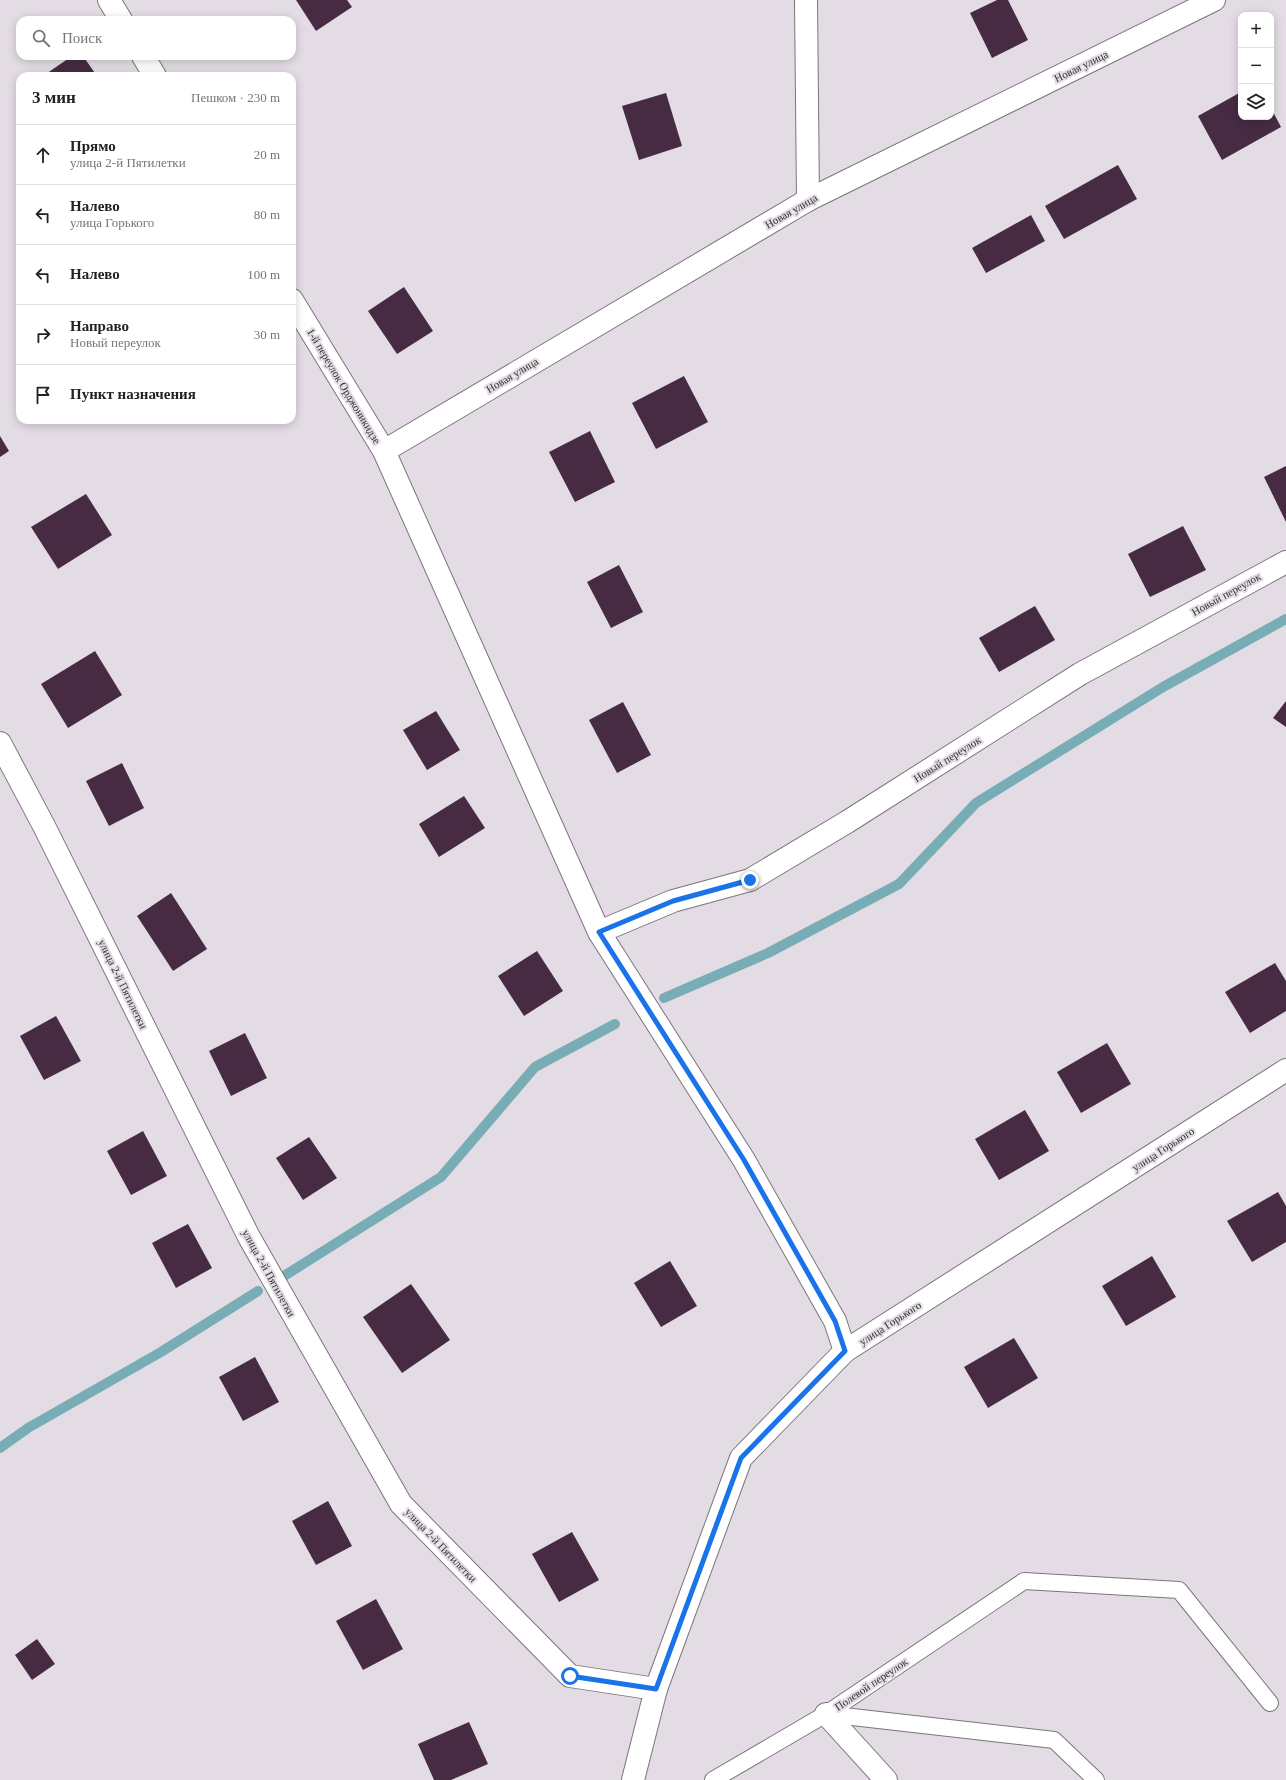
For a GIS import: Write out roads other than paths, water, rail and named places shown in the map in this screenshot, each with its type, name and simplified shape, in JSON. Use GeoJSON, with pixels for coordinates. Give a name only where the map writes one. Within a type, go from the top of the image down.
{"type":"FeatureCollection","features":[{"type":"Feature","properties":{"kind":"street"},"geometry":{"type":"LineString","coordinates":[[109,0],[119,16]]}},
{"type":"Feature","properties":{"kind":"street"},"geometry":{"type":"LineString","coordinates":[[806,0],[808,200]]}},
{"type":"Feature","properties":{"kind":"street","name":"Новая улица"},"geometry":{"type":"LineString","coordinates":[[384,451],[808,200],[1214,0]]}},
{"type":"Feature","properties":{"kind":"street"},"geometry":{"type":"LineString","coordinates":[[145,60],[153,72]]}},
{"type":"Feature","properties":{"kind":"street","name":"1-й переулок Орджоникидзе"},"geometry":{"type":"LineString","coordinates":[[296,307],[384,451],[599,932],[744,1160],[835,1321],[845,1351]]}},
{"type":"Feature","properties":{"kind":"street","name":"Новый переулок"},"geometry":{"type":"LineString","coordinates":[[599,932],[673,901],[750,880],[847,822],[1080,674],[1286,562]]}},
{"type":"Feature","properties":{"kind":"street","name":"улица 2-й Пятилетки"},"geometry":{"type":"LineString","coordinates":[[0,743],[48,834],[249,1237],[402,1504],[570,1676],[656,1689]]}},
{"type":"Feature","properties":{"kind":"street","name":"улица Горького"},"geometry":{"type":"LineString","coordinates":[[633,1780],[656,1689],[741,1458],[845,1351],[1286,1070]]}},
{"type":"Feature","properties":{"kind":"street"},"geometry":{"type":"LineString","coordinates":[[826,1714],[886,1780]]}},
{"type":"Feature","properties":{"kind":"lane","name":"Полевой переулок"},"geometry":{"type":"LineString","coordinates":[[713,1780],[826,1714],[1024,1581],[1179,1590],[1270,1703]]}},
{"type":"Feature","properties":{"kind":"lane"},"geometry":{"type":"LineString","coordinates":[[826,1714],[1054,1740],[1096,1780]]}},
{"type":"Feature","properties":{"kind":"waterway"},"geometry":{"type":"LineString","coordinates":[[664,998],[768,953],[899,884],[976,803],[1163,687],[1286,619]]}},
{"type":"Feature","properties":{"kind":"waterway"},"geometry":{"type":"LineString","coordinates":[[284,1276],[441,1177],[535,1067],[615,1024]]}},
{"type":"Feature","properties":{"kind":"waterway"},"geometry":{"type":"LineString","coordinates":[[0,1448],[28,1428],[161,1352],[258,1291]]}}]}
